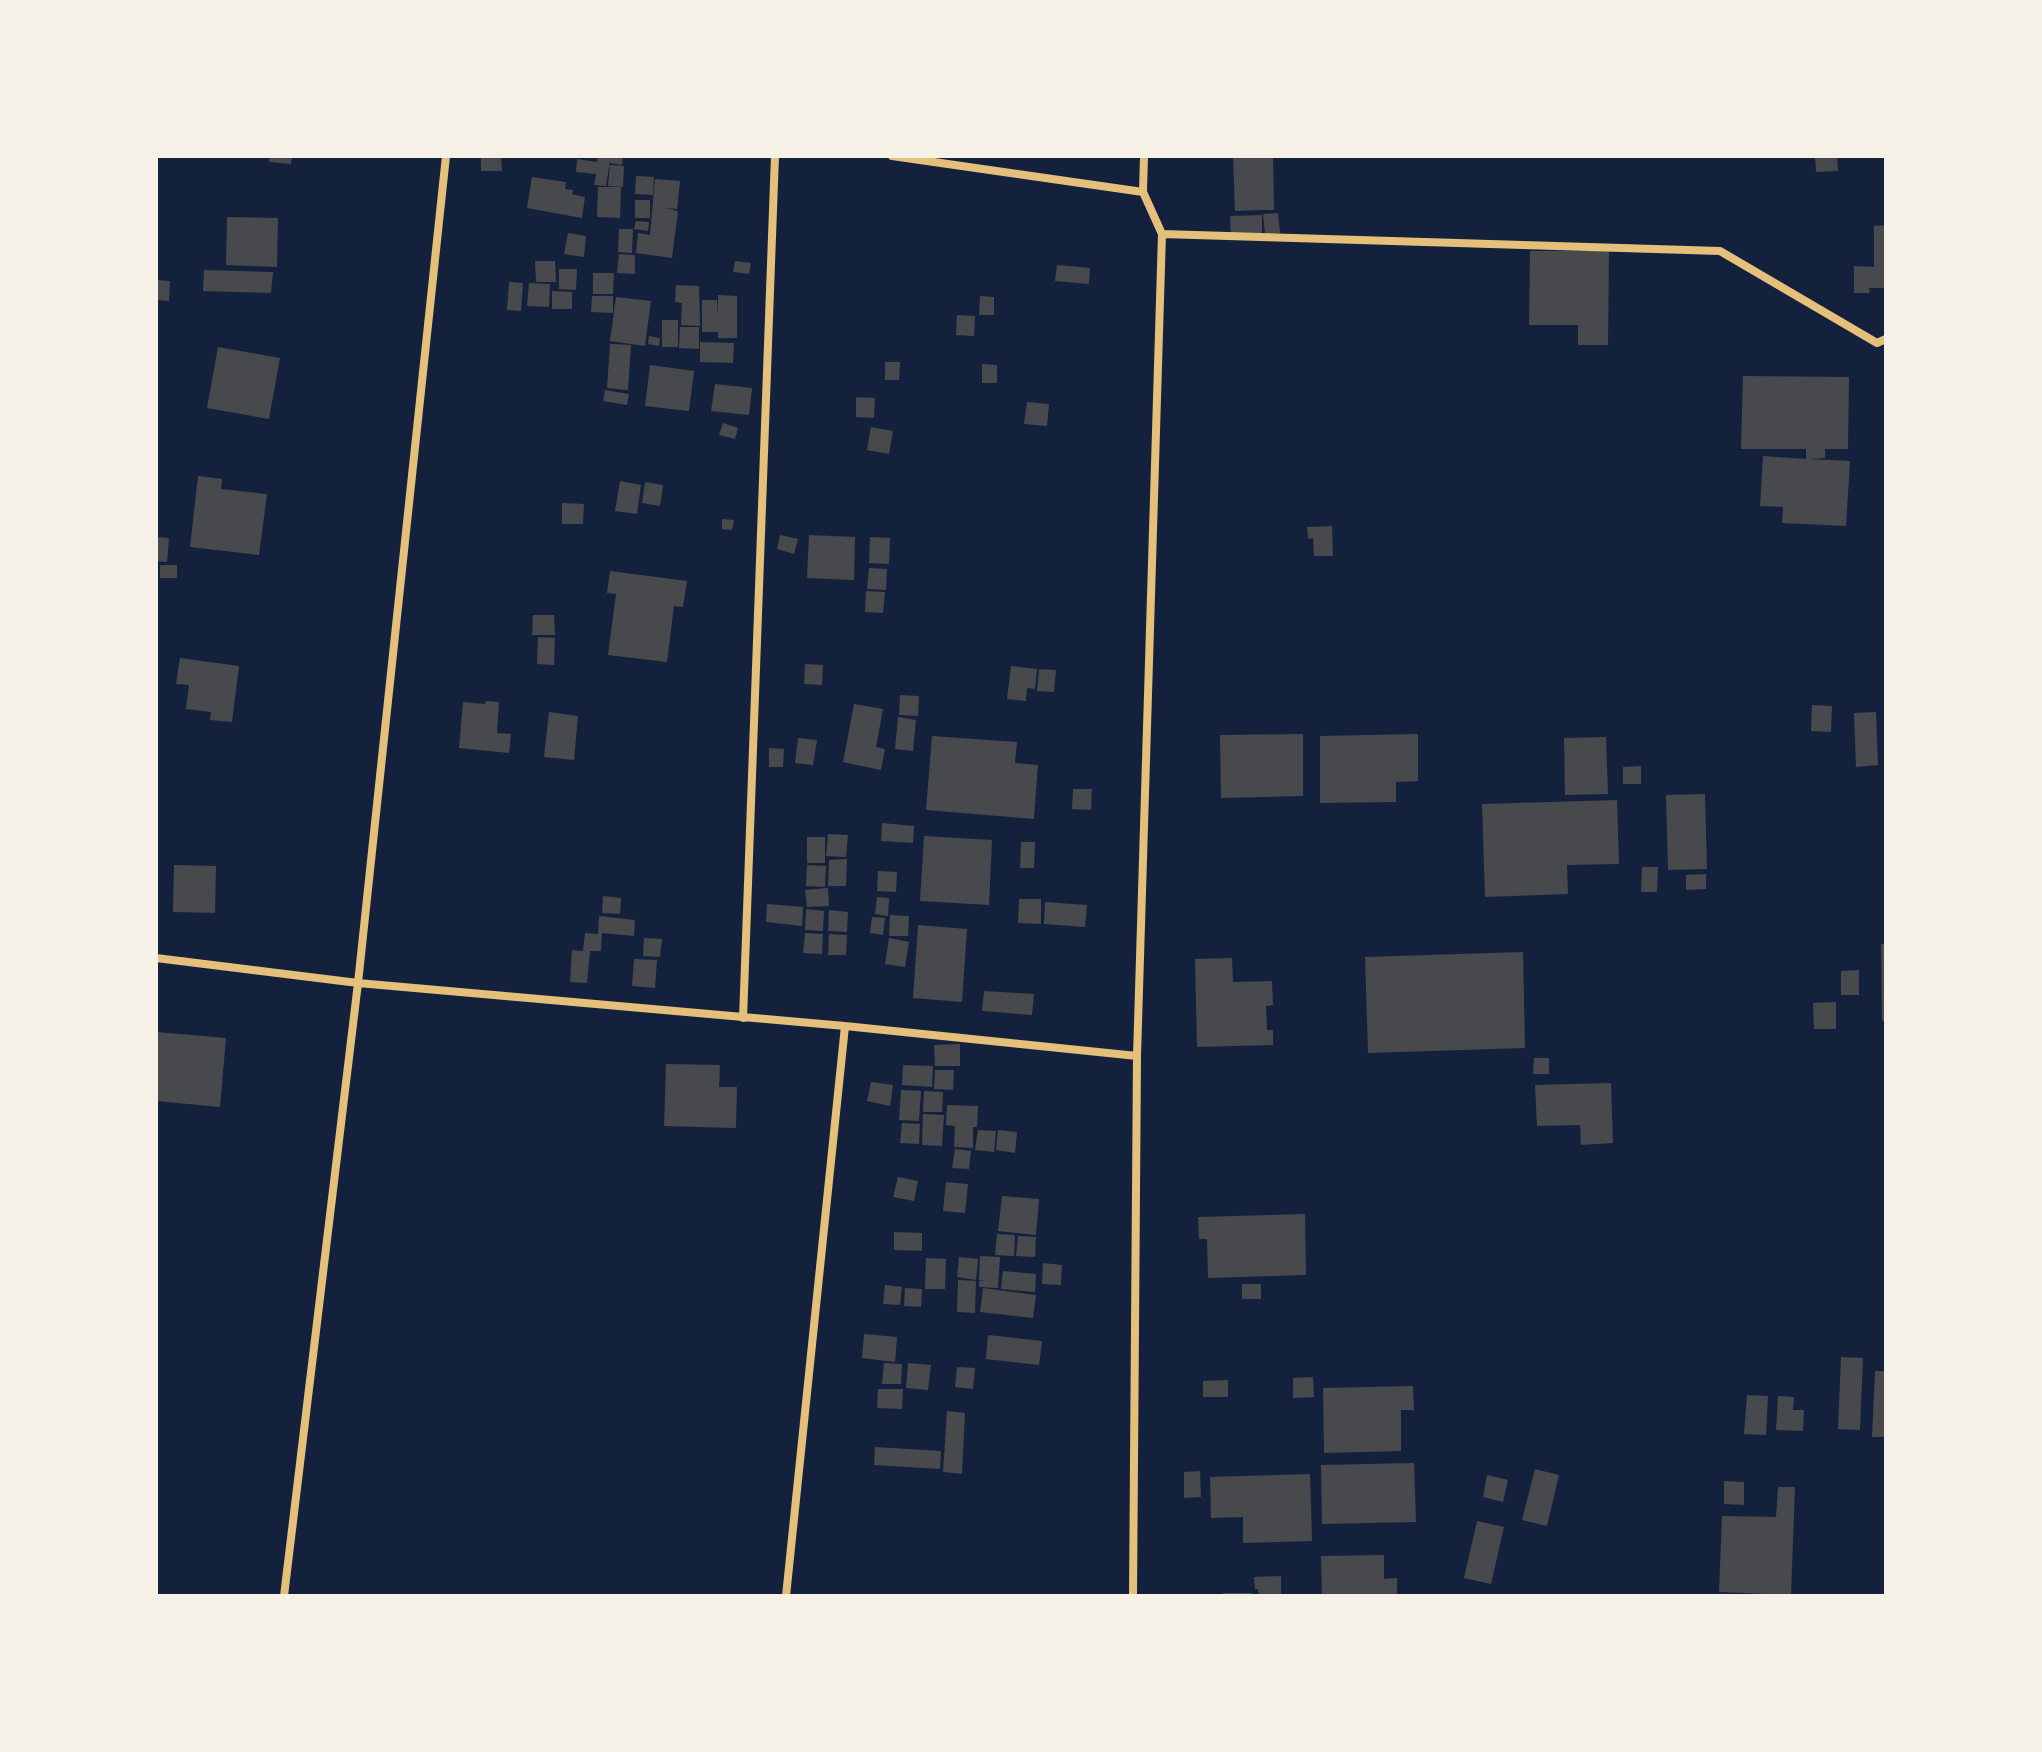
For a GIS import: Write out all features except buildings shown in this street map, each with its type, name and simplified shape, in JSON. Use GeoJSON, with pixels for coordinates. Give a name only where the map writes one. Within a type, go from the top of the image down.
{"type":"FeatureCollection","features":[{"type":"Feature","properties":{"kind":"street"},"geometry":{"type":"LineString","coordinates":[[284,1596],[358,983],[446,156]]}},
{"type":"Feature","properties":{"kind":"street"},"geometry":{"type":"LineString","coordinates":[[743,1018],[775,156]]}},
{"type":"Feature","properties":{"kind":"street"},"geometry":{"type":"LineString","coordinates":[[892,156],[1143,192]]}},
{"type":"Feature","properties":{"kind":"street"},"geometry":{"type":"LineString","coordinates":[[1133,1596],[1137,1056],[1162,234],[1143,192],[1144,156]]}},
{"type":"Feature","properties":{"kind":"street"},"geometry":{"type":"LineString","coordinates":[[1162,234],[1720,251],[1877,343],[1886,339]]}},
{"type":"Feature","properties":{"kind":"street"},"geometry":{"type":"LineString","coordinates":[[156,958],[358,983],[845,1026],[1137,1056]]}},
{"type":"Feature","properties":{"kind":"street"},"geometry":{"type":"LineString","coordinates":[[786,1596],[845,1026]]}}]}
